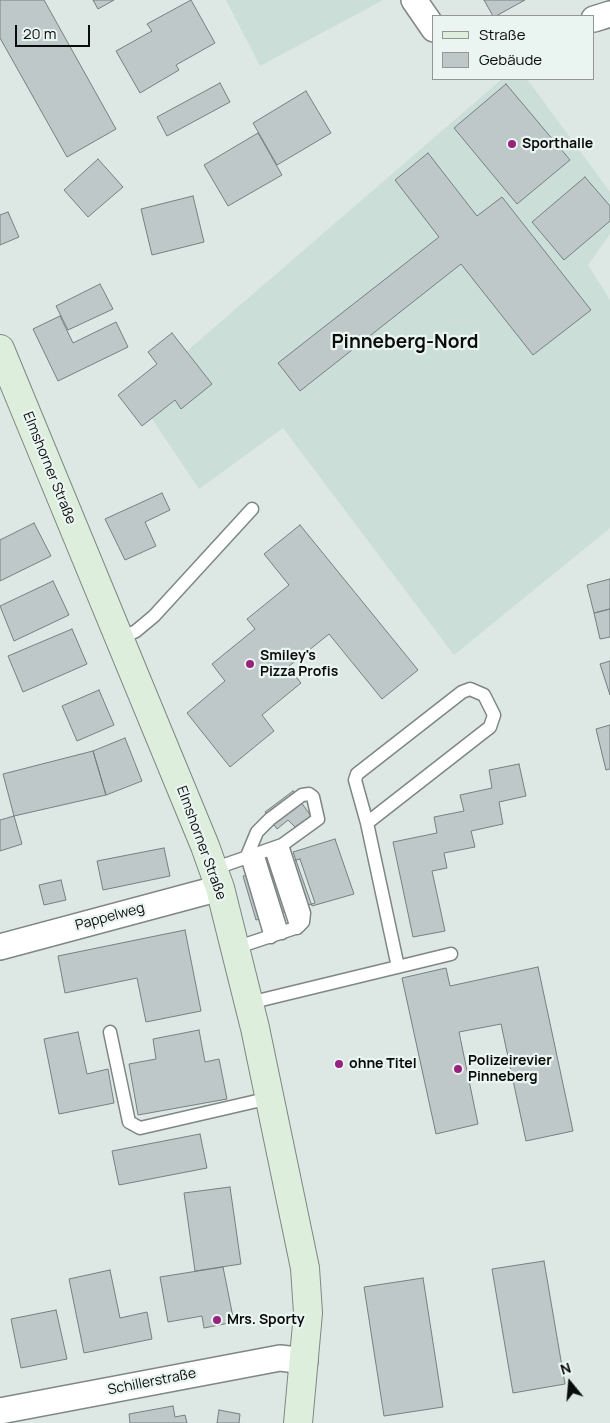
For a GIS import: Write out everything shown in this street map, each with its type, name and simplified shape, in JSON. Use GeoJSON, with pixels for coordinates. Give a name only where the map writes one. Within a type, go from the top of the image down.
{"type":"FeatureCollection","features":[{"type":"Feature","properties":{"kind":"main road","name":"Elmshorner Straße"},"geometry":{"type":"LineString","coordinates":[[0,349],[217,878],[270,1098],[305,1268],[308,1313],[298,1423]]}},
{"type":"Feature","properties":{"kind":"street"},"geometry":{"type":"LineString","coordinates":[[414,0],[432,26]]}},
{"type":"Feature","properties":{"kind":"street"},"geometry":{"type":"LineString","coordinates":[[595,19],[610,14]]}},
{"type":"Feature","properties":{"kind":"street","name":"Pappelweg"},"geometry":{"type":"LineString","coordinates":[[0,947],[217,878]]}},
{"type":"Feature","properties":{"kind":"street","name":"Schillerstraße"},"geometry":{"type":"LineString","coordinates":[[0,1411],[280,1358],[305,1361]]}},
{"type":"Feature","properties":{"kind":"lane"},"geometry":{"type":"LineString","coordinates":[[120,640],[136,631],[154,616],[252,509]]}},
{"type":"Feature","properties":{"kind":"lane"},"geometry":{"type":"LineString","coordinates":[[368,823],[490,727],[494,715],[484,695],[470,689],[462,692],[357,774],[355,787],[368,823],[398,967]]}},
{"type":"Feature","properties":{"kind":"lane"},"geometry":{"type":"LineString","coordinates":[[217,878],[252,855],[277,847],[318,819],[313,797],[309,794],[302,795],[256,832],[252,855],[277,935]]}},
{"type":"Feature","properties":{"kind":"lane"},"geometry":{"type":"LineString","coordinates":[[235,948],[297,928],[277,847]]}},
{"type":"Feature","properties":{"kind":"lane"},"geometry":{"type":"LineString","coordinates":[[248,1003],[451,954]]}},
{"type":"Feature","properties":{"kind":"lane"},"geometry":{"type":"LineString","coordinates":[[110,1032],[129,1122],[140,1128],[270,1098]]}},
{"type":"Feature","properties":{"kind":"shaded area"},"geometry":{"type":"Polygon","coordinates":[[[226,0],[383,0],[260,66],[226,0]]]}},
{"type":"Feature","properties":{"kind":"shaded area"},"geometry":{"type":"Polygon","coordinates":[[[501,80],[528,80],[610,192],[610,234],[588,265],[610,300],[610,528],[454,655],[283,428],[199,489],[136,395],[501,80]]]}},
{"type":"Feature","properties":{"kind":"building"},"geometry":{"type":"Polygon","coordinates":[[[0,0],[44,0],[116,129],[67,157],[0,38],[0,0]]]}},
{"type":"Feature","properties":{"kind":"building"},"geometry":{"type":"Polygon","coordinates":[[[93,0],[114,0],[98,9],[93,0]]]}},
{"type":"Feature","properties":{"kind":"building"},"geometry":{"type":"Polygon","coordinates":[[[191,0],[215,43],[176,65],[179,70],[140,93],[116,51],[152,31],[147,24],[191,0]]]}},
{"type":"Feature","properties":{"kind":"building"},"geometry":{"type":"Polygon","coordinates":[[[484,0],[525,0],[498,15],[492,15],[484,0]]]}},
{"type":"Feature","properties":{"kind":"building"},"geometry":{"type":"Polygon","coordinates":[[[220,83],[230,102],[167,136],[157,117],[220,83]]]}},
{"type":"Feature","properties":{"kind":"building","name":"Sporthalle"},"geometry":{"type":"Polygon","coordinates":[[[506,84],[570,160],[517,204],[454,128],[506,84]]]}},
{"type":"Feature","properties":{"kind":"building"},"geometry":{"type":"Polygon","coordinates":[[[306,91],[331,133],[277,165],[253,123],[306,91]]]}},
{"type":"Feature","properties":{"kind":"building"},"geometry":{"type":"Polygon","coordinates":[[[258,133],[282,175],[228,206],[204,165],[258,133]]]}},
{"type":"Feature","properties":{"kind":"building"},"geometry":{"type":"Polygon","coordinates":[[[428,153],[477,216],[502,197],[591,310],[533,355],[461,264],[300,391],[278,363],[439,237],[395,180],[428,153]]]}},
{"type":"Feature","properties":{"kind":"building"},"geometry":{"type":"Polygon","coordinates":[[[98,159],[123,187],[88,217],[64,190],[98,159]]]}},
{"type":"Feature","properties":{"kind":"building","name":"Sporthalle"},"geometry":{"type":"Polygon","coordinates":[[[585,177],[610,206],[610,221],[564,260],[532,222],[585,177]]]}},
{"type":"Feature","properties":{"kind":"building"},"geometry":{"type":"Polygon","coordinates":[[[193,196],[204,242],[152,255],[141,209],[193,196]]]}},
{"type":"Feature","properties":{"kind":"building"},"geometry":{"type":"Polygon","coordinates":[[[8,212],[19,237],[0,245],[0,215],[8,212]]]}},
{"type":"Feature","properties":{"kind":"building"},"geometry":{"type":"Polygon","coordinates":[[[100,284],[113,309],[68,330],[56,306],[100,284]]]}},
{"type":"Feature","properties":{"kind":"building"},"geometry":{"type":"Polygon","coordinates":[[[60,316],[73,343],[116,322],[128,347],[58,381],[33,329],[60,316]]]}},
{"type":"Feature","properties":{"kind":"building"},"geometry":{"type":"Polygon","coordinates":[[[172,333],[212,384],[181,409],[175,400],[142,426],[118,395],[157,364],[148,352],[172,333]]]}},
{"type":"Feature","properties":{"kind":"building"},"geometry":{"type":"Polygon","coordinates":[[[162,493],[170,510],[145,522],[156,546],[125,560],[105,519],[162,493]]]}},
{"type":"Feature","properties":{"kind":"building"},"geometry":{"type":"Polygon","coordinates":[[[34,523],[51,556],[0,581],[0,540],[34,523]]]}},
{"type":"Feature","properties":{"kind":"building"},"geometry":{"type":"Polygon","coordinates":[[[300,525],[418,670],[382,699],[329,634],[288,667],[301,683],[262,715],[274,731],[230,767],[187,713],[225,681],[212,664],[255,629],[247,619],[289,585],[264,554],[300,525]]]}},
{"type":"Feature","properties":{"kind":"building"},"geometry":{"type":"Polygon","coordinates":[[[610,579],[610,609],[594,613],[587,585],[610,579]]]}},
{"type":"Feature","properties":{"kind":"building"},"geometry":{"type":"Polygon","coordinates":[[[53,581],[69,615],[14,641],[0,606],[53,581]]]}},
{"type":"Feature","properties":{"kind":"building"},"geometry":{"type":"Polygon","coordinates":[[[610,609],[610,637],[600,639],[594,613],[610,609]]]}},
{"type":"Feature","properties":{"kind":"building"},"geometry":{"type":"Polygon","coordinates":[[[72,629],[87,664],[23,692],[8,656],[72,629]]]}},
{"type":"Feature","properties":{"kind":"building"},"geometry":{"type":"Polygon","coordinates":[[[610,661],[610,695],[600,664],[610,661]]]}},
{"type":"Feature","properties":{"kind":"building"},"geometry":{"type":"Polygon","coordinates":[[[99,690],[114,725],[77,741],[62,706],[99,690]]]}},
{"type":"Feature","properties":{"kind":"building"},"geometry":{"type":"Polygon","coordinates":[[[610,725],[610,769],[606,770],[596,729],[610,725]]]}},
{"type":"Feature","properties":{"kind":"building"},"geometry":{"type":"Polygon","coordinates":[[[125,738],[142,781],[106,795],[93,751],[125,738]]]}},
{"type":"Feature","properties":{"kind":"building"},"geometry":{"type":"Polygon","coordinates":[[[93,751],[106,795],[14,816],[3,774],[93,751]]]}},
{"type":"Feature","properties":{"kind":"building"},"geometry":{"type":"Polygon","coordinates":[[[519,764],[526,796],[499,802],[503,824],[471,831],[475,847],[444,853],[447,868],[432,871],[445,931],[413,937],[393,842],[437,833],[434,817],[464,811],[460,795],[492,788],[489,770],[519,764]]]}},
{"type":"Feature","properties":{"kind":"building"},"geometry":{"type":"Polygon","coordinates":[[[293,791],[311,816],[295,827],[288,820],[277,829],[265,812],[293,791]]]}},
{"type":"Feature","properties":{"kind":"building"},"geometry":{"type":"Polygon","coordinates":[[[14,816],[22,844],[0,851],[0,820],[14,816]]]}},
{"type":"Feature","properties":{"kind":"building"},"geometry":{"type":"Polygon","coordinates":[[[335,839],[354,894],[312,906],[293,852],[335,839]]]}},
{"type":"Feature","properties":{"kind":"building"},"geometry":{"type":"Polygon","coordinates":[[[164,848],[170,876],[103,890],[97,861],[164,848]]]}},
{"type":"Feature","properties":{"kind":"building"},"geometry":{"type":"Polygon","coordinates":[[[300,859],[315,903],[256,920],[243,876],[300,859]]]}},
{"type":"Feature","properties":{"kind":"building"},"geometry":{"type":"Polygon","coordinates":[[[61,880],[66,900],[44,905],[39,885],[61,880]]]}},
{"type":"Feature","properties":{"kind":"building"},"geometry":{"type":"Polygon","coordinates":[[[185,930],[201,1011],[146,1022],[137,978],[65,993],[58,956],[185,930]]]}},
{"type":"Feature","properties":{"kind":"building"},"geometry":{"type":"Polygon","coordinates":[[[538,967],[573,1131],[526,1141],[501,1024],[459,1032],[478,1124],[436,1134],[402,978],[446,968],[450,986],[538,967]]]}},
{"type":"Feature","properties":{"kind":"building"},"geometry":{"type":"Polygon","coordinates":[[[199,1030],[205,1062],[219,1059],[227,1099],[138,1115],[129,1064],[156,1059],[153,1039],[199,1030]]]}},
{"type":"Feature","properties":{"kind":"building"},"geometry":{"type":"Polygon","coordinates":[[[78,1032],[87,1074],[108,1069],[114,1103],[59,1114],[44,1039],[78,1032]]]}},
{"type":"Feature","properties":{"kind":"building"},"geometry":{"type":"Polygon","coordinates":[[[200,1134],[207,1168],[119,1185],[112,1151],[200,1134]]]}},
{"type":"Feature","properties":{"kind":"building"},"geometry":{"type":"Polygon","coordinates":[[[230,1187],[241,1264],[195,1271],[184,1193],[230,1187]]]}},
{"type":"Feature","properties":{"kind":"building"},"geometry":{"type":"Polygon","coordinates":[[[544,1261],[565,1384],[513,1393],[492,1269],[544,1261]]]}},
{"type":"Feature","properties":{"kind":"building"},"geometry":{"type":"Polygon","coordinates":[[[223,1267],[234,1322],[204,1328],[202,1316],[168,1322],[160,1277],[223,1267]]]}},
{"type":"Feature","properties":{"kind":"building"},"geometry":{"type":"Polygon","coordinates":[[[110,1270],[120,1318],[147,1312],[152,1339],[84,1353],[69,1279],[110,1270]]]}},
{"type":"Feature","properties":{"kind":"building"},"geometry":{"type":"Polygon","coordinates":[[[423,1278],[443,1407],[384,1416],[364,1287],[423,1278]]]}},
{"type":"Feature","properties":{"kind":"building"},"geometry":{"type":"Polygon","coordinates":[[[56,1310],[67,1359],[21,1368],[11,1319],[56,1310]]]}},
{"type":"Feature","properties":{"kind":"building"},"geometry":{"type":"Polygon","coordinates":[[[173,1406],[175,1417],[185,1415],[187,1423],[130,1423],[129,1414],[173,1406]]]}},
{"type":"Feature","properties":{"kind":"building"},"geometry":{"type":"Polygon","coordinates":[[[219,1410],[240,1414],[239,1423],[217,1423],[219,1410]]]}},
{"type":"Feature","properties":{"kind":"place","name":"Sporthalle"},"geometry":{"type":"Point","coordinates":[512,144]}},
{"type":"Feature","properties":{"kind":"place","name":"Smiley's Pizza Profis"},"geometry":{"type":"Point","coordinates":[250,664]}},
{"type":"Feature","properties":{"kind":"place","name":"ohne Titel"},"geometry":{"type":"Point","coordinates":[339,1064]}},
{"type":"Feature","properties":{"kind":"place","name":"Polizeirevier Pinneberg"},"geometry":{"type":"Point","coordinates":[458,1069]}},
{"type":"Feature","properties":{"kind":"place","name":"Mrs. Sporty"},"geometry":{"type":"Point","coordinates":[217,1320]}},
{"type":"Feature","properties":{"kind":"district","name":"Pinneberg-Nord"},"geometry":{"type":"Point","coordinates":[405,343]}}]}
